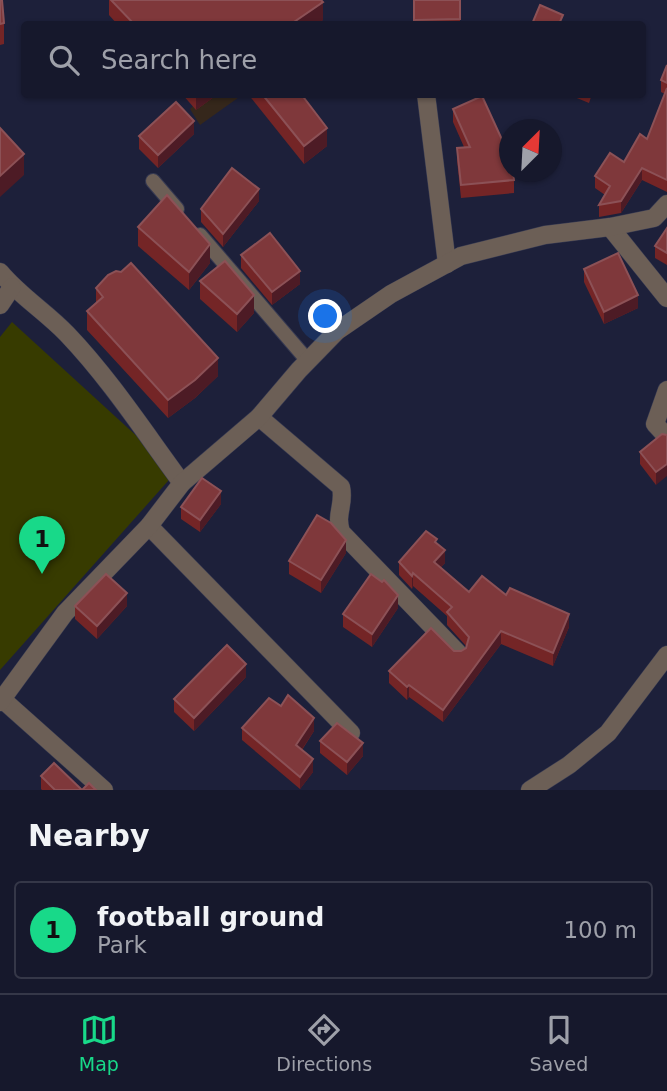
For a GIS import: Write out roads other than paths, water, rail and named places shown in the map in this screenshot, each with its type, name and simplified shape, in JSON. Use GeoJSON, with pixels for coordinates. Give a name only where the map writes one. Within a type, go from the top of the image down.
{"type":"FeatureCollection","features":[{"type":"Feature","properties":{"kind":"street"},"geometry":{"type":"LineString","coordinates":[[426,98],[447,264]]}},
{"type":"Feature","properties":{"kind":"street"},"geometry":{"type":"LineString","coordinates":[[104,790],[1,700],[65,613],[149,526],[182,483],[259,417],[337,331],[391,294],[461,256],[545,235],[610,227],[654,218],[667,204]]}},
{"type":"Feature","properties":{"kind":"street"},"geometry":{"type":"LineString","coordinates":[[610,227],[667,298]]}},
{"type":"Feature","properties":{"kind":"street"},"geometry":{"type":"LineString","coordinates":[[0,272],[12,287],[67,333],[108,382],[182,483]]}},
{"type":"Feature","properties":{"kind":"street"},"geometry":{"type":"LineString","coordinates":[[0,305],[12,287]]}},
{"type":"Feature","properties":{"kind":"street"},"geometry":{"type":"LineString","coordinates":[[667,390],[655,424],[667,437]]}},
{"type":"Feature","properties":{"kind":"street"},"geometry":{"type":"LineString","coordinates":[[259,417],[341,487],[343,496],[337,520],[341,532],[458,653]]}},
{"type":"Feature","properties":{"kind":"street"},"geometry":{"type":"LineString","coordinates":[[149,526],[351,733]]}},
{"type":"Feature","properties":{"kind":"street"},"geometry":{"type":"LineString","coordinates":[[530,790],[569,765],[608,733],[667,655]]}},
{"type":"Feature","properties":{"kind":"lane"},"geometry":{"type":"LineString","coordinates":[[153,181],[308,361]]}},
{"type":"Feature","properties":{"kind":"place","name":"football ground"},"geometry":{"type":"Point","coordinates":[42,574]}}]}
